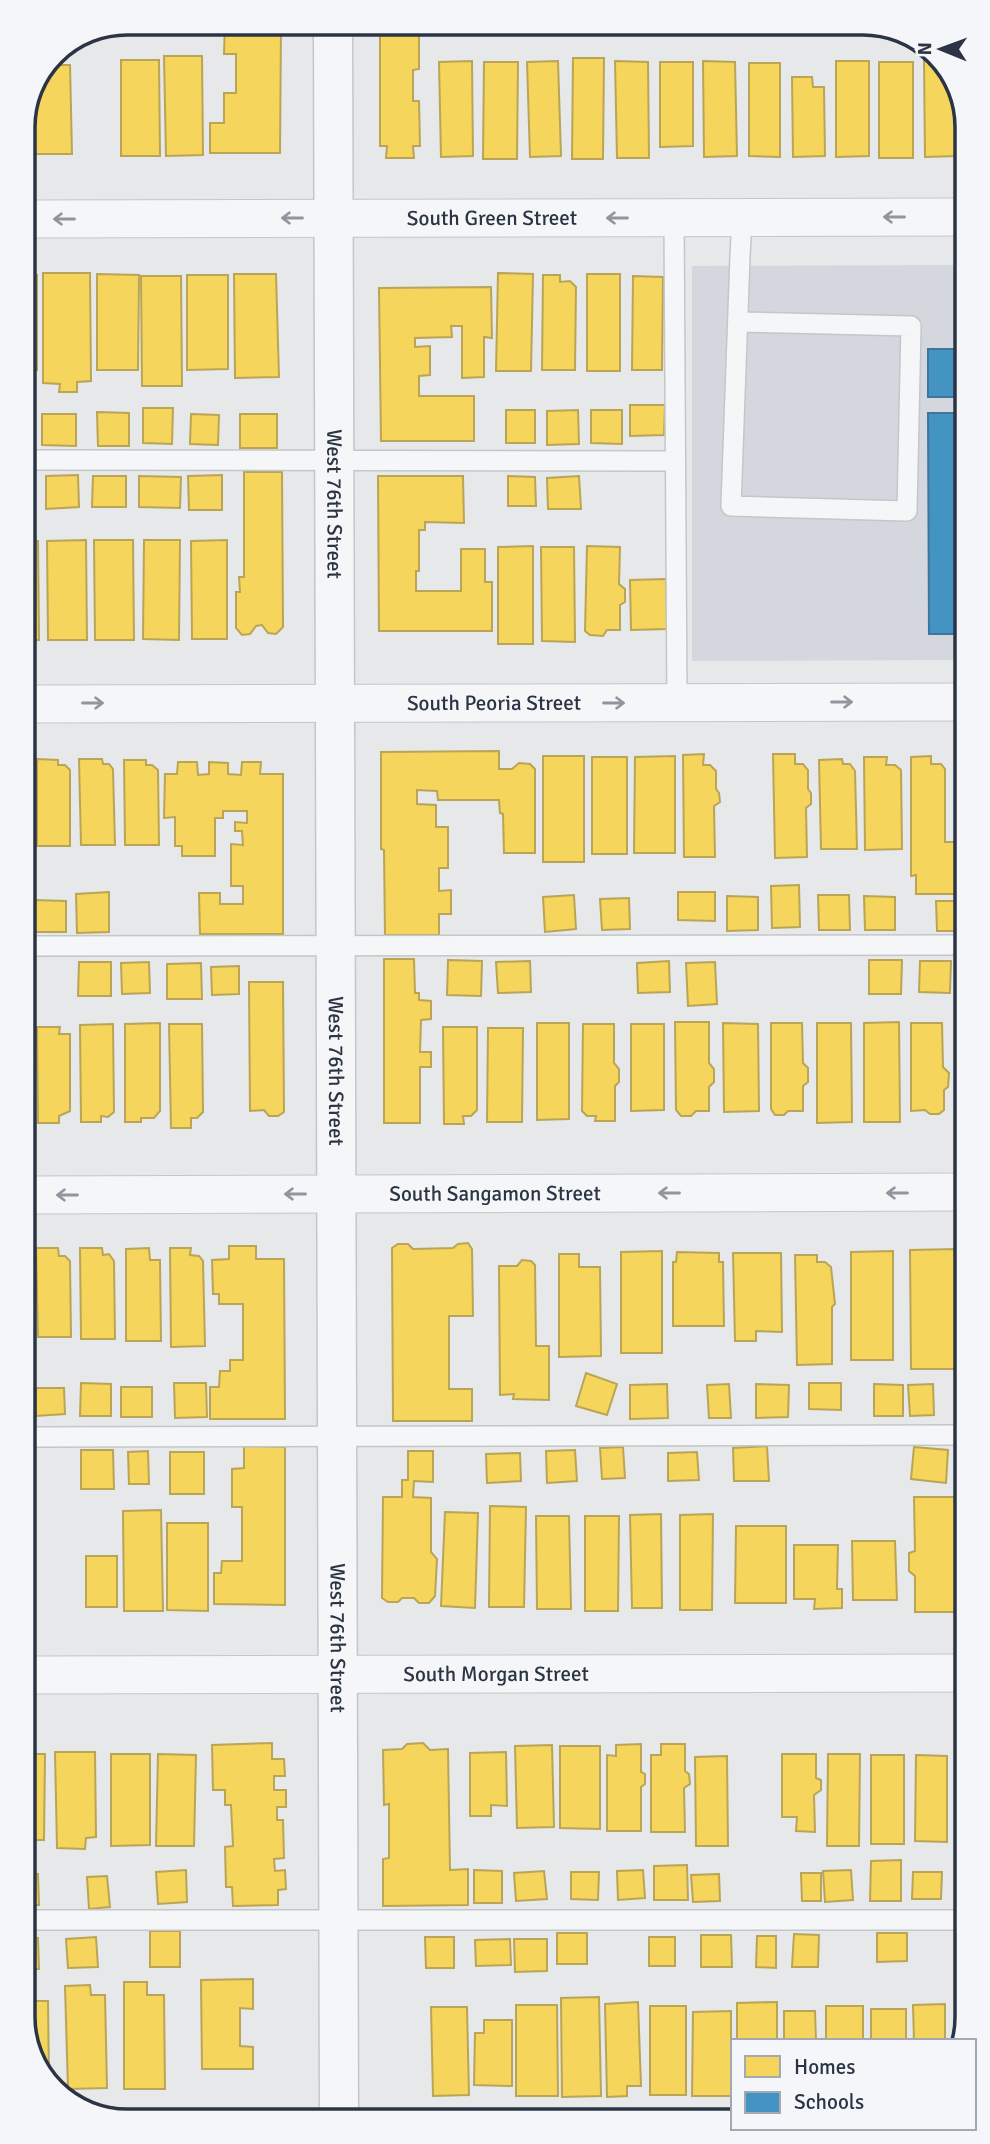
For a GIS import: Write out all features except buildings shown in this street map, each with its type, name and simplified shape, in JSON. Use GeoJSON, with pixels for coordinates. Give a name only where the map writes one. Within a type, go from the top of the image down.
{"type":"FeatureCollection","features":[{"type":"Feature","properties":{"kind":"street","name":"West 76th Street"},"geometry":{"type":"LineString","coordinates":[[333,35],[339,2109]]}},
{"type":"Feature","properties":{"kind":"street","name":"South Green Street"},"geometry":{"type":"LineString","coordinates":[[35,219],[955,217]]}},
{"type":"Feature","properties":{"kind":"street","name":"South Peoria Street"},"geometry":{"type":"LineString","coordinates":[[35,704],[955,702]]}},
{"type":"Feature","properties":{"kind":"street","name":"South Sangamon Street"},"geometry":{"type":"LineString","coordinates":[[35,1195],[955,1192]]}},
{"type":"Feature","properties":{"kind":"street","name":"South Morgan Street"},"geometry":{"type":"LineString","coordinates":[[35,1675],[955,1673]]}},
{"type":"Feature","properties":{"kind":"lane"},"geometry":{"type":"LineString","coordinates":[[674,218],[677,703]]}},
{"type":"Feature","properties":{"kind":"lane"},"geometry":{"type":"LineString","coordinates":[[738,322],[911,326],[907,511],[732,506],[738,322],[742,218]]}},
{"type":"Feature","properties":{"kind":"lane"},"geometry":{"type":"LineString","coordinates":[[35,460],[676,461]]}},
{"type":"Feature","properties":{"kind":"lane"},"geometry":{"type":"LineString","coordinates":[[35,946],[955,945]]}},
{"type":"Feature","properties":{"kind":"lane"},"geometry":{"type":"LineString","coordinates":[[35,1437],[955,1435]]}},
{"type":"Feature","properties":{"kind":"lane"},"geometry":{"type":"LineString","coordinates":[[35,1920],[955,1920]]}},
{"type":"Feature","properties":{"kind":"shaded area"},"geometry":{"type":"Polygon","coordinates":[[[955,265],[955,660],[692,661],[692,266],[955,265]]]}}]}
